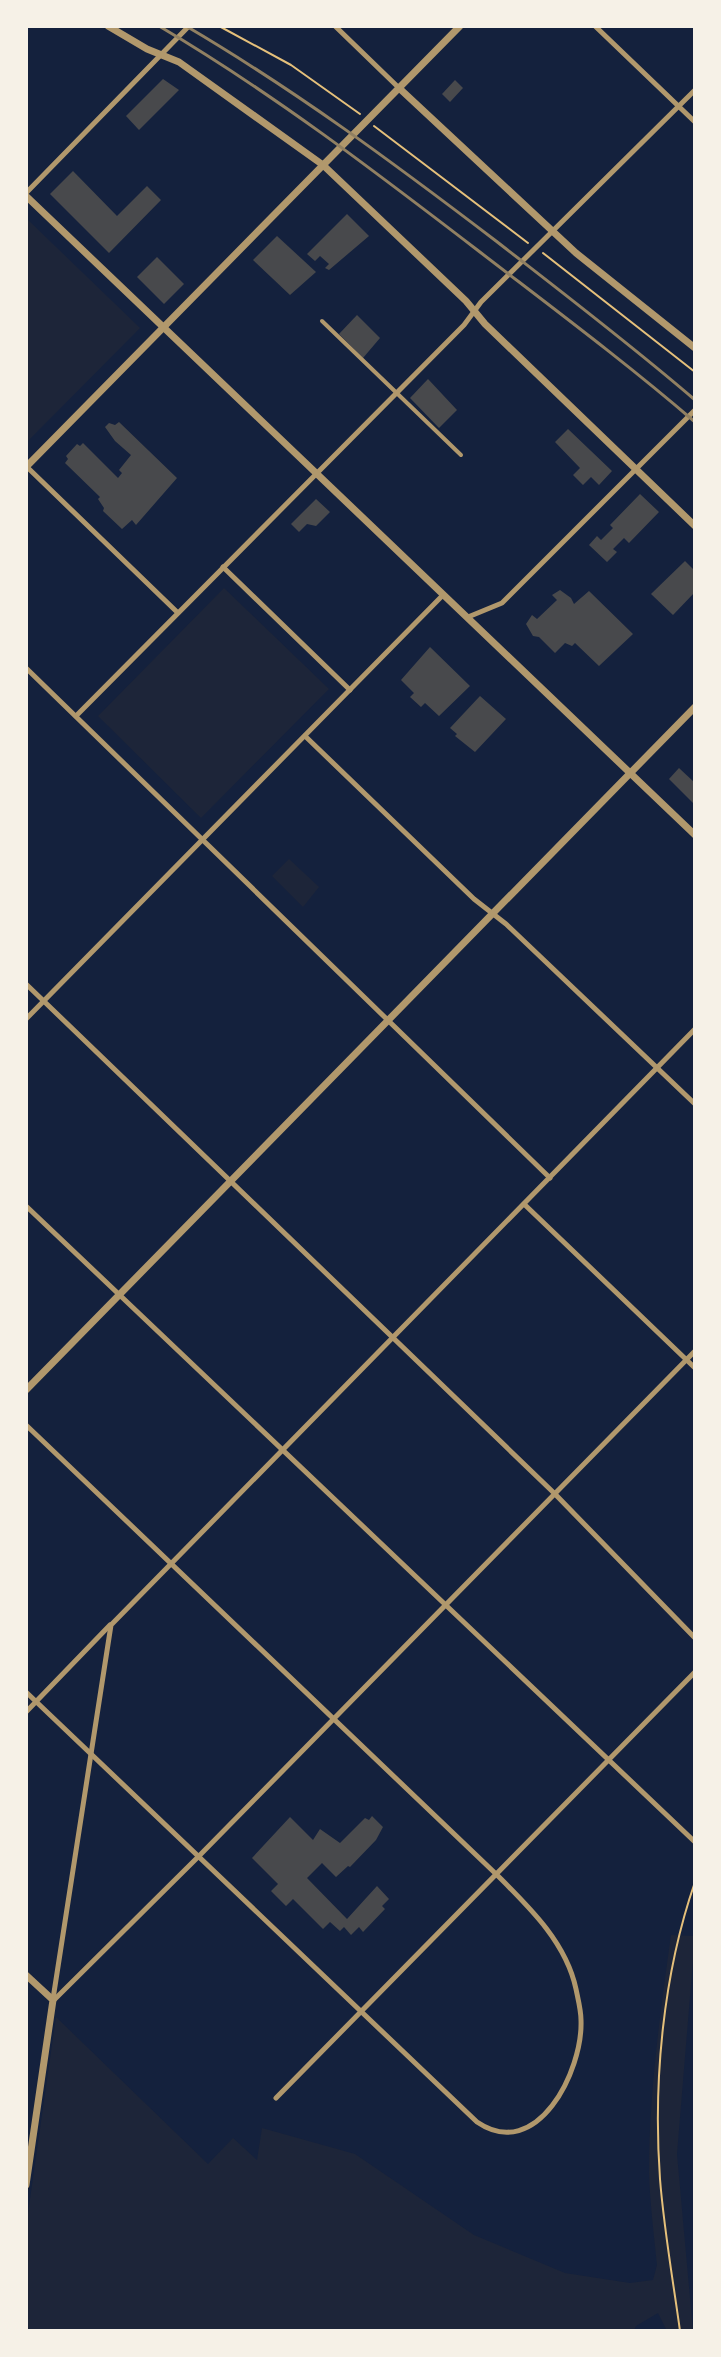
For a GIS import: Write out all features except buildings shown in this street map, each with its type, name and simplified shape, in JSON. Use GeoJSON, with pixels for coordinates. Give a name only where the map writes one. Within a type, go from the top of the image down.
{"type":"FeatureCollection","features":[{"type":"Feature","properties":{"kind":"street"},"geometry":{"type":"LineString","coordinates":[[108,26],[179,62],[323,165],[695,526]]}},
{"type":"Feature","properties":{"kind":"street"},"geometry":{"type":"LineString","coordinates":[[189,26],[26,195],[695,835]]}},
{"type":"Feature","properties":{"kind":"street"},"geometry":{"type":"LineString","coordinates":[[335,26],[552,231],[695,348]]}},
{"type":"Feature","properties":{"kind":"street"},"geometry":{"type":"LineString","coordinates":[[177,612],[26,466],[460,26]]}},
{"type":"Feature","properties":{"kind":"street"},"geometry":{"type":"LineString","coordinates":[[595,26],[695,122]]}},
{"type":"Feature","properties":{"kind":"street"},"geometry":{"type":"LineString","coordinates":[[76,716],[552,231],[695,90]]}},
{"type":"Feature","properties":{"kind":"street"},"geometry":{"type":"LineString","coordinates":[[322,321],[461,455]]}},
{"type":"Feature","properties":{"kind":"street"},"geometry":{"type":"LineString","coordinates":[[467,618],[502,603],[695,410]]}},
{"type":"Feature","properties":{"kind":"street"},"geometry":{"type":"LineString","coordinates":[[223,567],[350,690]]}},
{"type":"Feature","properties":{"kind":"street"},"geometry":{"type":"LineString","coordinates":[[26,1019],[443,595]]}},
{"type":"Feature","properties":{"kind":"street"},"geometry":{"type":"LineString","coordinates":[[26,668],[550,1178]]}},
{"type":"Feature","properties":{"kind":"street"},"geometry":{"type":"LineString","coordinates":[[26,1390],[695,707]]}},
{"type":"Feature","properties":{"kind":"street"},"geometry":{"type":"LineString","coordinates":[[305,736],[474,899],[493,913],[695,1104]]}},
{"type":"Feature","properties":{"kind":"street"},"geometry":{"type":"LineString","coordinates":[[26,984],[554,1493],[695,1638]]}},
{"type":"Feature","properties":{"kind":"street"},"geometry":{"type":"LineString","coordinates":[[26,1712],[695,1029]]}},
{"type":"Feature","properties":{"kind":"street"},"geometry":{"type":"LineString","coordinates":[[524,1204],[695,1368]]}},
{"type":"Feature","properties":{"kind":"street"},"geometry":{"type":"LineString","coordinates":[[26,1206],[695,1842]]}},
{"type":"Feature","properties":{"kind":"street"},"geometry":{"type":"LineString","coordinates":[[53,2000],[199,1856],[695,1351]]}},
{"type":"Feature","properties":{"kind":"street"},"geometry":{"type":"LineString","coordinates":[[26,1425],[524,1901],[548,1931],[567,1962],[581,2021],[573,2067],[558,2098],[541,2118],[525,2128],[506,2134],[485,2128],[26,1692]]}},
{"type":"Feature","properties":{"kind":"street"},"geometry":{"type":"LineString","coordinates":[[26,2185],[111,1625]]}},
{"type":"Feature","properties":{"kind":"street"},"geometry":{"type":"LineString","coordinates":[[276,2098],[695,1672]]}},
{"type":"Feature","properties":{"kind":"street"},"geometry":{"type":"LineString","coordinates":[[26,1975],[53,2000]]}},
{"type":"Feature","properties":{"kind":"path"},"geometry":{"type":"LineString","coordinates":[[219,26],[291,65],[357,112]]}},
{"type":"Feature","properties":{"kind":"path"},"geometry":{"type":"LineString","coordinates":[[379,130],[524,241]]}},
{"type":"Feature","properties":{"kind":"path"},"geometry":{"type":"LineString","coordinates":[[548,256],[695,372]]}},
{"type":"Feature","properties":{"kind":"path"},"geometry":{"type":"LineString","coordinates":[[680,2331],[664,2227],[659,2103],[671,1982],[680,1934],[695,1882]]}},
{"type":"Feature","properties":{"kind":"shaded area"},"geometry":{"type":"Polygon","coordinates":[[[26,218],[140,328],[27,442],[26,442],[26,218]]]}},
{"type":"Feature","properties":{"kind":"shaded area"},"geometry":{"type":"Polygon","coordinates":[[[224,588],[329,689],[201,818],[98,716],[224,588]]]}},
{"type":"Feature","properties":{"kind":"shaded area"},"geometry":{"type":"Polygon","coordinates":[[[289,859],[319,887],[303,907],[272,876],[289,859]]]}},
{"type":"Feature","properties":{"kind":"shaded area"},"geometry":{"type":"Polygon","coordinates":[[[671,1935],[695,1936],[677,2154],[693,2331],[667,2331],[658,2313],[636,2326],[634,2331],[26,2331],[26,2227],[56,2017],[208,2164],[233,2138],[257,2160],[262,2128],[355,2154],[474,2235],[565,2273],[630,2283],[653,2280],[657,2265],[649,2173],[651,2114],[671,1935]]]}},
{"type":"Feature","properties":{"kind":"railway"},"geometry":{"type":"LineString","coordinates":[[159,26],[201,51],[360,161],[587,334],[695,422]]}},
{"type":"Feature","properties":{"kind":"railway"},"geometry":{"type":"LineString","coordinates":[[186,26],[305,102],[420,184],[596,319],[695,400]]}}]}
